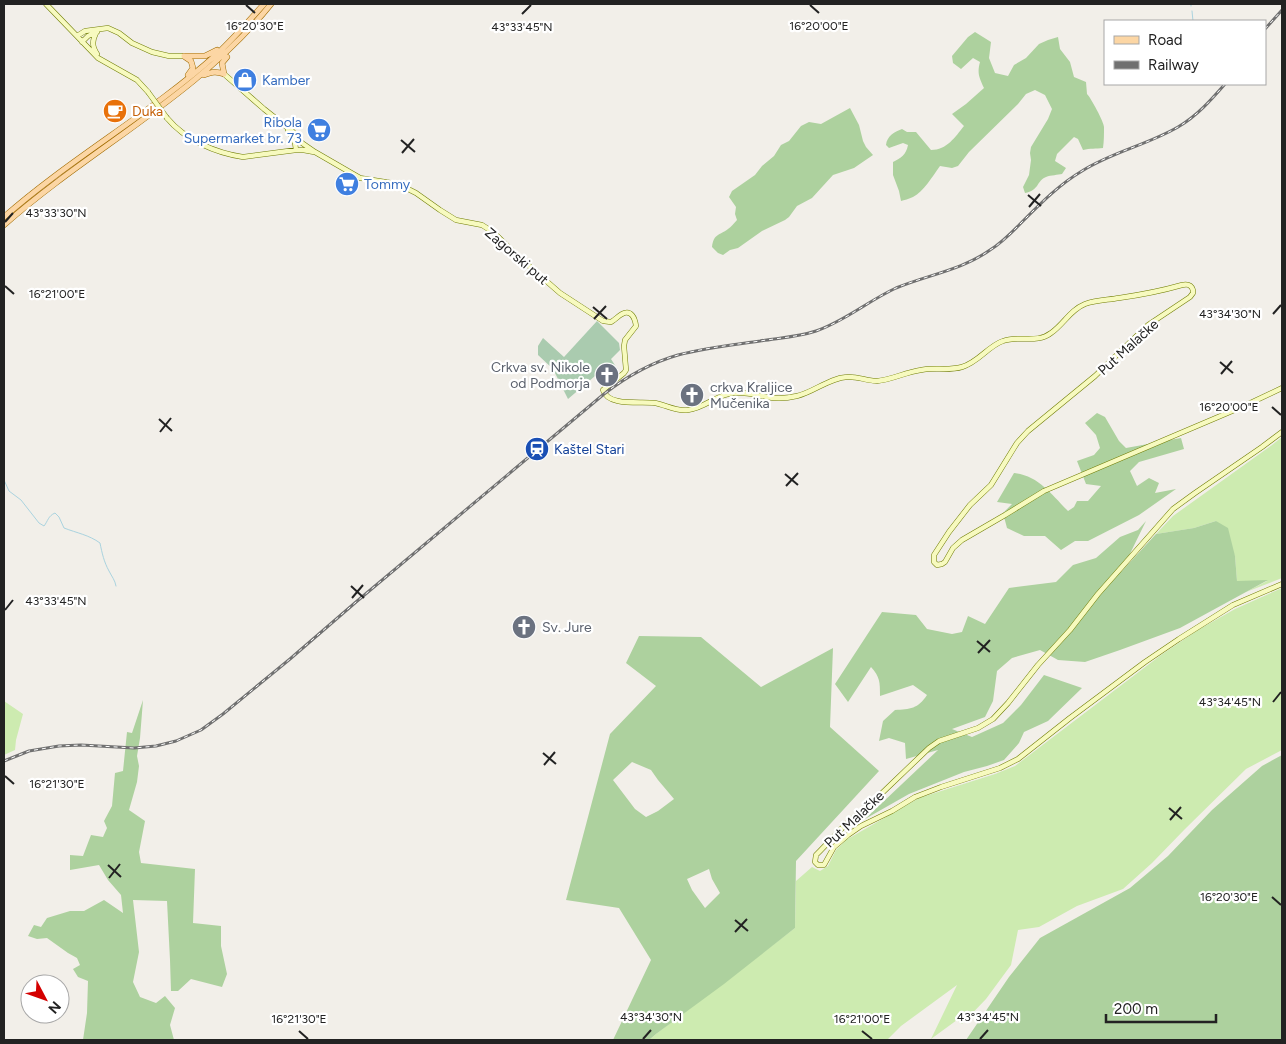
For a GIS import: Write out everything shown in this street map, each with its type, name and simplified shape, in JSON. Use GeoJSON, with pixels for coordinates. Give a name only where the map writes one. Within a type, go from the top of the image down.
{"type":"FeatureCollection","features":[{"type":"Feature","properties":{"kind":"main road"},"geometry":{"type":"LineString","coordinates":[[46,4],[98,58],[137,80],[173,126],[190,138],[220,152],[243,157],[296,150],[315,152]]}},
{"type":"Feature","properties":{"kind":"main road"},"geometry":{"type":"LineString","coordinates":[[4,217],[179,85],[230,42],[264,4]]}},
{"type":"Feature","properties":{"kind":"main road"},"geometry":{"type":"LineString","coordinates":[[4,225],[56,182],[199,77],[248,31],[271,4]]}},
{"type":"Feature","properties":{"kind":"main road"},"geometry":{"type":"LineString","coordinates":[[82,42],[88,36],[102,29]]}},
{"type":"Feature","properties":{"kind":"main road"},"geometry":{"type":"LineString","coordinates":[[77,36],[86,31],[112,30],[132,43],[152,52],[184,56],[208,56],[230,42]]}},
{"type":"Feature","properties":{"kind":"main road"},"geometry":{"type":"LineString","coordinates":[[96,33],[93,48],[98,58]]}},
{"type":"Feature","properties":{"kind":"main road"},"geometry":{"type":"LineString","coordinates":[[224,74],[222,63],[231,48]]}},
{"type":"Feature","properties":{"kind":"main road"},"geometry":{"type":"LineString","coordinates":[[179,85],[193,68],[191,61],[184,56]]}},
{"type":"Feature","properties":{"kind":"main road"},"geometry":{"type":"LineString","coordinates":[[199,77],[214,72],[224,74],[293,132],[302,143],[315,152]]}},
{"type":"Feature","properties":{"kind":"main road"},"geometry":{"type":"LineString","coordinates":[[286,127],[295,142],[296,150]]}},
{"type":"Feature","properties":{"kind":"main road"},"geometry":{"type":"LineString","coordinates":[[302,143],[303,150]]}},
{"type":"Feature","properties":{"kind":"main road","name":"Zagorski put"},"geometry":{"type":"LineString","coordinates":[[315,152],[360,178],[398,184],[456,220],[476,223],[488,228],[560,293],[603,321],[611,322],[621,314],[631,314],[634,317],[636,326],[625,340],[626,370],[603,390]]}},
{"type":"Feature","properties":{"kind":"main road","name":"Put Malačke"},"geometry":{"type":"LineString","coordinates":[[603,390],[607,397],[617,401],[653,403],[682,411],[698,408],[725,394],[743,392],[768,398],[788,398],[845,377],[879,381],[919,370],[963,367],[980,358],[996,344],[1003,341],[1045,337],[1071,312],[1084,304],[1150,293],[1182,284],[1190,285],[1193,293],[1190,297],[1148,325],[1105,367],[1017,442],[991,485],[961,516],[939,547],[933,559],[935,564],[940,565],[945,562],[953,548],[962,540],[1044,491],[1282,388]]}},
{"type":"Feature","properties":{"kind":"main road","name":"Put Malačke"},"geometry":{"type":"LineString","coordinates":[[1282,432],[1173,509],[1098,594],[1000,713],[986,724],[939,741],[929,748],[845,825],[816,855],[815,862],[818,865],[824,865],[834,847],[848,834],[914,797],[1000,768],[1018,759],[1145,662],[1179,639],[1233,605],[1282,584]]}},
{"type":"Feature","properties":{"kind":"green space"},"geometry":{"type":"Polygon","coordinates":[[[975,32],[991,42],[989,58],[995,73],[1008,76],[1014,65],[1026,58],[1039,44],[1058,37],[1060,49],[1070,62],[1074,77],[1086,82],[1087,94],[1102,120],[1104,127],[1103,148],[1083,150],[1078,139],[1074,137],[1057,154],[1055,161],[1066,168],[1062,174],[1043,178],[1033,190],[1025,193],[1023,187],[1029,175],[1031,147],[1052,109],[1045,95],[1035,90],[1026,94],[969,152],[958,166],[952,168],[940,166],[921,191],[913,197],[901,201],[893,175],[893,162],[903,156],[908,145],[903,143],[889,148],[886,145],[888,139],[902,129],[907,132],[916,132],[931,150],[937,149],[950,142],[964,126],[952,114],[984,88],[979,75],[980,62],[973,58],[961,69],[953,63],[952,56],[968,37],[975,32]]]}},
{"type":"Feature","properties":{"kind":"green space"},"geometry":{"type":"Polygon","coordinates":[[[850,108],[859,125],[863,141],[873,155],[854,168],[833,175],[812,198],[797,206],[785,220],[762,231],[738,248],[730,250],[723,255],[718,253],[712,247],[714,239],[737,220],[735,214],[736,207],[729,197],[732,191],[755,175],[774,156],[781,145],[789,141],[801,126],[809,122],[821,124],[850,108]]]}},
{"type":"Feature","properties":{"kind":"green space"},"geometry":{"type":"Polygon","coordinates":[[[597,321],[619,343],[620,350],[611,359],[618,370],[602,384],[595,376],[568,399],[553,369],[538,355],[538,346],[543,338],[564,357],[597,321]]]}},
{"type":"Feature","properties":{"kind":"green space"},"geometry":{"type":"Polygon","coordinates":[[[1097,413],[1105,417],[1119,441],[1126,448],[1181,438],[1184,449],[1139,462],[1130,471],[1137,486],[1149,478],[1159,483],[1155,493],[1176,489],[1139,515],[1088,541],[1075,541],[1061,550],[1045,536],[1024,536],[1007,528],[1003,513],[1012,504],[997,502],[1014,473],[1038,482],[1068,511],[1074,507],[1077,501],[1088,501],[1101,486],[1086,484],[1077,461],[1094,455],[1100,448],[1096,435],[1085,423],[1097,413]]]}},
{"type":"Feature","properties":{"kind":"green space"},"geometry":{"type":"Polygon","coordinates":[[[1282,437],[1282,578],[1246,592],[1267,581],[1237,581],[1235,556],[1216,521],[1194,528],[1156,534],[1173,516],[1282,437]]]}},
{"type":"Feature","properties":{"kind":"green space"},"geometry":{"type":"Polygon","coordinates":[[[1146,521],[1121,572],[1156,534],[1194,528],[1216,521],[1228,528],[1235,556],[1237,581],[1268,580],[1180,628],[1085,662],[1058,660],[1040,650],[1012,658],[997,671],[993,701],[985,717],[952,729],[972,737],[1003,723],[1021,705],[1044,675],[1082,688],[1048,721],[1024,732],[1019,743],[1004,760],[964,772],[909,794],[865,819],[938,750],[906,759],[905,743],[889,738],[879,741],[883,721],[895,710],[909,709],[917,706],[924,700],[927,695],[913,685],[880,696],[879,680],[871,667],[848,702],[835,684],[882,612],[916,615],[927,629],[952,634],[962,632],[968,616],[985,624],[1009,588],[1056,582],[1073,565],[1096,558],[1120,537],[1138,530],[1146,521]]]}},
{"type":"Feature","properties":{"kind":"green space"},"geometry":{"type":"Polygon","coordinates":[[[1282,588],[1282,750],[1246,769],[1152,863],[1123,889],[1077,906],[1039,927],[1018,930],[1011,965],[986,999],[962,1024],[957,1020],[931,1039],[957,985],[901,1026],[887,1040],[649,1040],[795,928],[796,881],[812,867],[820,871],[828,866],[836,850],[846,840],[919,798],[1015,766],[1161,655],[1198,630],[1235,609],[1282,588]]]}},
{"type":"Feature","properties":{"kind":"green space"},"geometry":{"type":"Polygon","coordinates":[[[639,636],[701,637],[761,687],[833,648],[830,727],[879,771],[796,861],[795,928],[649,1040],[613,1040],[651,960],[619,908],[566,900],[610,734],[656,686],[626,663],[639,636]],[[632,762],[613,780],[635,809],[646,817],[674,799],[651,770],[632,762]],[[709,869],[687,879],[692,890],[705,908],[720,893],[709,869]]]}},
{"type":"Feature","properties":{"kind":"green space"},"geometry":{"type":"Polygon","coordinates":[[[143,700],[137,756],[139,766],[137,782],[129,810],[145,821],[139,852],[141,863],[195,869],[193,923],[221,926],[221,946],[227,974],[222,987],[191,979],[178,991],[171,991],[167,901],[133,900],[139,952],[133,982],[140,997],[156,1003],[165,996],[175,1008],[170,1025],[174,1040],[83,1040],[87,1013],[88,981],[78,977],[73,969],[80,965],[77,958],[47,938],[37,939],[28,936],[34,925],[41,927],[47,918],[70,911],[84,911],[104,900],[123,913],[121,895],[108,880],[99,865],[70,870],[70,855],[83,856],[91,835],[103,837],[107,828],[104,821],[112,806],[115,773],[123,771],[127,732],[132,733],[143,700]]]}},
{"type":"Feature","properties":{"kind":"green space"},"geometry":{"type":"Polygon","coordinates":[[[4,701],[23,714],[15,750],[4,755],[4,701]]]}},
{"type":"Feature","properties":{"kind":"green space"},"geometry":{"type":"Polygon","coordinates":[[[1282,755],[1282,1040],[966,1040],[1009,977],[1040,938],[1130,888],[1168,856],[1212,810],[1262,766],[1282,755]]]}},
{"type":"Feature","properties":{"kind":"waterway"},"geometry":{"type":"LineString","coordinates":[[1192,11],[1193,20]]}},
{"type":"Feature","properties":{"kind":"waterway"},"geometry":{"type":"LineString","coordinates":[[4,480],[9,491],[21,500],[39,523],[44,526],[49,517],[55,513],[64,528],[100,543],[104,561],[116,586]]}},
{"type":"Feature","properties":{"kind":"railway"},"geometry":{"type":"LineString","coordinates":[[1266,28],[1282,10]]}},
{"type":"Feature","properties":{"kind":"railway"},"geometry":{"type":"LineString","coordinates":[[4,761],[29,751],[59,746],[81,745],[134,748],[156,746],[176,741],[201,730],[290,659],[604,394],[630,376],[648,366],[678,355],[816,331],[837,322],[896,288],[968,263],[1008,236],[1074,176],[1093,164],[1154,139],[1185,123],[1198,113],[1224,85]]}},
{"type":"Feature","properties":{"kind":"place","name":"Kamber"},"geometry":{"type":"Point","coordinates":[245,80]}},
{"type":"Feature","properties":{"kind":"place","name":"Duka"},"geometry":{"type":"Point","coordinates":[115,111]}},
{"type":"Feature","properties":{"kind":"place","name":"Ribola Supermarket br. 73"},"geometry":{"type":"Point","coordinates":[319,130]}},
{"type":"Feature","properties":{"kind":"place","name":"Tommy"},"geometry":{"type":"Point","coordinates":[347,184]}},
{"type":"Feature","properties":{"kind":"place","name":"Crkva sv. Nikole od Podmorja"},"geometry":{"type":"Point","coordinates":[607,375]}},
{"type":"Feature","properties":{"kind":"place","name":"crkva Kraljice Mučenika"},"geometry":{"type":"Point","coordinates":[692,395]}},
{"type":"Feature","properties":{"kind":"place","name":"Kaštel Stari"},"geometry":{"type":"Point","coordinates":[537,449]}},
{"type":"Feature","properties":{"kind":"place","name":"Sv. Jure"},"geometry":{"type":"Point","coordinates":[524,627]}}]}
